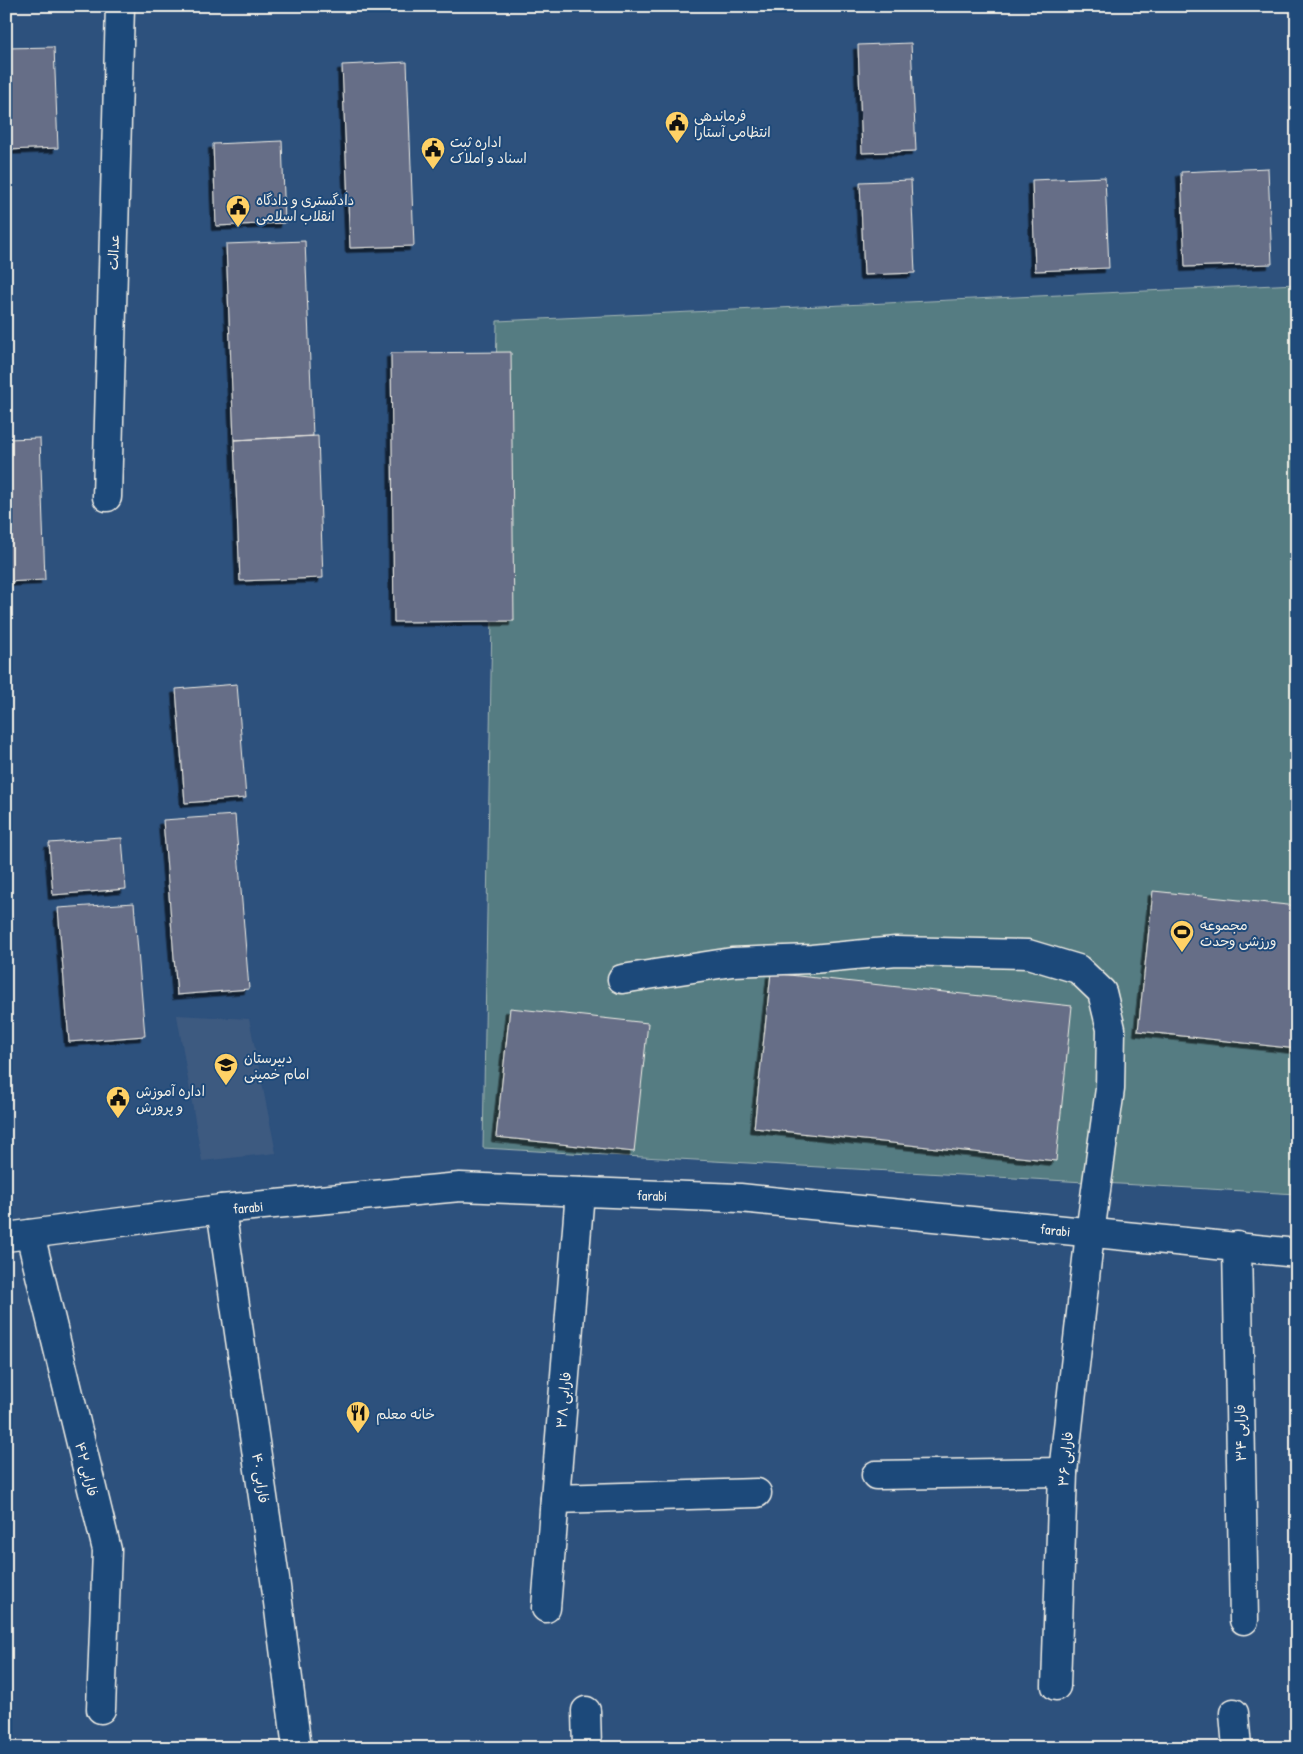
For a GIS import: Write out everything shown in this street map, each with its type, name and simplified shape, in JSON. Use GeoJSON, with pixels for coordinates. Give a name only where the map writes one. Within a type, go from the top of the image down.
{"type":"FeatureCollection","features":[{"type":"Feature","properties":{"kind":"street","name":"عدالت"},"geometry":{"type":"LineString","coordinates":[[107,497],[120,6]]}},
{"type":"Feature","properties":{"kind":"street","name":"فارابی ۳۶"},"geometry":{"type":"LineString","coordinates":[[622,979],[732,962],[812,959],[896,952],[1028,954],[1078,969],[1102,992],[1111,1029],[1110,1089],[1090,1233],[1063,1472],[1056,1686]]}},
{"type":"Feature","properties":{"kind":"street","name":"farabi"},"geometry":{"type":"LineString","coordinates":[[18,1235],[221,1210],[460,1187],[740,1198],[1297,1253]]}},
{"type":"Feature","properties":{"kind":"street","name":"فارابی ۳۸"},"geometry":{"type":"LineString","coordinates":[[546,1608],[580,1192]]}},
{"type":"Feature","properties":{"kind":"street","name":"فارابی ۴۰"},"geometry":{"type":"LineString","coordinates":[[221,1210],[298,1748]]}},
{"type":"Feature","properties":{"kind":"street","name":"فارابی ۴۲"},"geometry":{"type":"LineString","coordinates":[[18,1235],[107,1550],[101,1709]]}},
{"type":"Feature","properties":{"kind":"street","name":"فارابی ۳۴"},"geometry":{"type":"LineString","coordinates":[[1237,1246],[1244,1620]]}},
{"type":"Feature","properties":{"kind":"street"},"geometry":{"type":"LineString","coordinates":[[876,1475],[1063,1472]]}},
{"type":"Feature","properties":{"kind":"street"},"geometry":{"type":"LineString","coordinates":[[555,1499],[757,1493]]}},
{"type":"Feature","properties":{"kind":"street"},"geometry":{"type":"LineString","coordinates":[[586,1711],[586,1748]]}},
{"type":"Feature","properties":{"kind":"street"},"geometry":{"type":"LineString","coordinates":[[1234,1713],[1238,1748]]}},
{"type":"Feature","properties":{"kind":"shaded area","name":"دبیرستان امام خمینی"},"geometry":{"type":"Polygon","coordinates":[[[177,1015],[249,1019],[276,1153],[202,1161],[177,1015]]]}},
{"type":"Feature","properties":{"kind":"green space"},"geometry":{"type":"Polygon","coordinates":[[[1297,284],[1297,1194],[483,1148],[497,321],[1297,284]]]}},
{"type":"Feature","properties":{"kind":"building"},"geometry":{"type":"Polygon","coordinates":[[[911,43],[916,151],[862,153],[858,45],[911,43]]]}},
{"type":"Feature","properties":{"kind":"building"},"geometry":{"type":"Polygon","coordinates":[[[54,47],[58,148],[6,150],[6,48],[54,47]]]}},
{"type":"Feature","properties":{"kind":"building"},"geometry":{"type":"Polygon","coordinates":[[[407,62],[414,246],[350,248],[342,65],[407,62]]]}},
{"type":"Feature","properties":{"kind":"building"},"geometry":{"type":"Polygon","coordinates":[[[282,141],[285,223],[216,226],[213,144],[282,141]]]}},
{"type":"Feature","properties":{"kind":"building"},"geometry":{"type":"Polygon","coordinates":[[[1268,168],[1272,264],[1185,267],[1181,172],[1268,168]]]}},
{"type":"Feature","properties":{"kind":"building"},"geometry":{"type":"Polygon","coordinates":[[[1105,177],[1109,268],[1035,271],[1032,180],[1105,177]]]}},
{"type":"Feature","properties":{"kind":"building"},"geometry":{"type":"Polygon","coordinates":[[[911,180],[915,273],[864,275],[860,182],[911,180]]]}},
{"type":"Feature","properties":{"kind":"building"},"geometry":{"type":"Polygon","coordinates":[[[305,241],[313,436],[234,440],[226,244],[305,241]]]}},
{"type":"Feature","properties":{"kind":"building"},"geometry":{"type":"Polygon","coordinates":[[[511,352],[514,621],[394,622],[391,353],[511,352]]]}},
{"type":"Feature","properties":{"kind":"building"},"geometry":{"type":"Polygon","coordinates":[[[318,436],[323,578],[240,581],[234,440],[318,436]]]}},
{"type":"Feature","properties":{"kind":"building"},"geometry":{"type":"Polygon","coordinates":[[[40,438],[45,580],[6,582],[6,439],[40,438]]]}},
{"type":"Feature","properties":{"kind":"building"},"geometry":{"type":"Polygon","coordinates":[[[237,684],[246,798],[185,803],[176,689],[237,684]]]}},
{"type":"Feature","properties":{"kind":"building"},"geometry":{"type":"Polygon","coordinates":[[[235,815],[249,989],[177,995],[163,820],[235,815]]]}},
{"type":"Feature","properties":{"kind":"building"},"geometry":{"type":"Polygon","coordinates":[[[122,838],[126,889],[53,895],[49,843],[122,838]]]}},
{"type":"Feature","properties":{"kind":"building"},"geometry":{"type":"Polygon","coordinates":[[[1153,891],[1297,906],[1297,1049],[1138,1031],[1153,891]]]}},
{"type":"Feature","properties":{"kind":"building"},"geometry":{"type":"Polygon","coordinates":[[[134,903],[145,1036],[69,1042],[58,908],[134,903]]]}},
{"type":"Feature","properties":{"kind":"building"},"geometry":{"type":"Polygon","coordinates":[[[771,973],[1072,1006],[1056,1161],[754,1128],[771,973]]]}},
{"type":"Feature","properties":{"kind":"building"},"geometry":{"type":"Polygon","coordinates":[[[510,1008],[648,1023],[634,1152],[496,1137],[510,1008]]]}},
{"type":"Feature","properties":{"kind":"place","name":"فرماندهی انتظامی آستارا"},"geometry":{"type":"Point","coordinates":[677,144]}},
{"type":"Feature","properties":{"kind":"place","name":"اداره ثبت اسناد و املاک"},"geometry":{"type":"Point","coordinates":[433,170]}},
{"type":"Feature","properties":{"kind":"place","name":"دادگستری و دادگاه انقلاب اسلامی"},"geometry":{"type":"Point","coordinates":[238,228]}},
{"type":"Feature","properties":{"kind":"place","name":"مجموعه ورزشی وحدت"},"geometry":{"type":"Point","coordinates":[1182,953]}},
{"type":"Feature","properties":{"kind":"place","name":"دبیرستان امام خمینی"},"geometry":{"type":"Point","coordinates":[226,1086]}},
{"type":"Feature","properties":{"kind":"place","name":"اداره آموزش و پرورش"},"geometry":{"type":"Point","coordinates":[118,1119]}},
{"type":"Feature","properties":{"kind":"place","name":"خانه معلم"},"geometry":{"type":"Point","coordinates":[358,1434]}}]}
